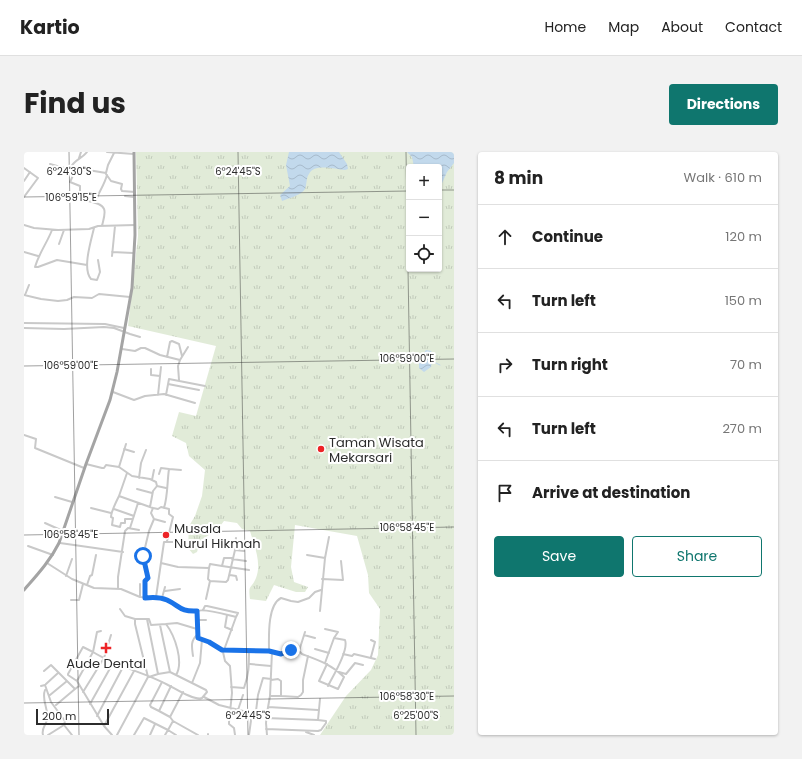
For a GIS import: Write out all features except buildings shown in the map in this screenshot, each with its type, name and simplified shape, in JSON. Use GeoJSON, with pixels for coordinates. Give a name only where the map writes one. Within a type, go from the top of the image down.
{"type":"FeatureCollection","features":[{"type":"Feature","properties":{"kind":"main road"},"geometry":{"type":"LineString","coordinates":[[25,588],[53,555],[113,392],[131,297],[135,253],[134,153]]}},
{"type":"Feature","properties":{"kind":"street"},"geometry":{"type":"LineString","coordinates":[[79,158],[82,152]]}},
{"type":"Feature","properties":{"kind":"street"},"geometry":{"type":"LineString","coordinates":[[70,169],[72,164],[79,158],[84,157],[87,152]]}},
{"type":"Feature","properties":{"kind":"street"},"geometry":{"type":"LineString","coordinates":[[107,152],[134,153]]}},
{"type":"Feature","properties":{"kind":"street"},"geometry":{"type":"LineString","coordinates":[[94,203],[98,194],[102,190],[108,165],[114,153]]}},
{"type":"Feature","properties":{"kind":"street"},"geometry":{"type":"LineString","coordinates":[[50,164],[75,171],[88,170],[106,174],[111,181],[122,184],[122,191],[135,192]]}},
{"type":"Feature","properties":{"kind":"street"},"geometry":{"type":"LineString","coordinates":[[24,168],[38,178],[24,197]]}},
{"type":"Feature","properties":{"kind":"street"},"geometry":{"type":"LineString","coordinates":[[75,171],[70,182],[80,186],[80,198],[100,205],[104,209],[102,226]]}},
{"type":"Feature","properties":{"kind":"street"},"geometry":{"type":"LineString","coordinates":[[24,181],[30,172]]}},
{"type":"Feature","properties":{"kind":"street"},"geometry":{"type":"LineString","coordinates":[[125,196],[135,197]]}},
{"type":"Feature","properties":{"kind":"street"},"geometry":{"type":"LineString","coordinates":[[24,225],[52,230],[89,230],[102,226],[135,225]]}},
{"type":"Feature","properties":{"kind":"street"},"geometry":{"type":"LineString","coordinates":[[112,256],[115,226]]}},
{"type":"Feature","properties":{"kind":"street"},"geometry":{"type":"LineString","coordinates":[[94,228],[87,265],[89,277],[91,279],[96,280],[100,272],[98,260]]}},
{"type":"Feature","properties":{"kind":"street"},"geometry":{"type":"LineString","coordinates":[[52,230],[38,256],[36,267],[52,261],[61,260],[87,265]]}},
{"type":"Feature","properties":{"kind":"street"},"geometry":{"type":"LineString","coordinates":[[59,244],[64,230]]}},
{"type":"Feature","properties":{"kind":"street"},"geometry":{"type":"LineString","coordinates":[[24,252],[38,256]]}},
{"type":"Feature","properties":{"kind":"street"},"geometry":{"type":"LineString","coordinates":[[112,252],[135,253]]}},
{"type":"Feature","properties":{"kind":"street"},"geometry":{"type":"LineString","coordinates":[[29,285],[24,295],[58,301],[67,300],[74,297],[93,298],[99,294],[131,297]]}},
{"type":"Feature","properties":{"kind":"street"},"geometry":{"type":"LineString","coordinates":[[24,323],[105,324],[126,328]]}},
{"type":"Feature","properties":{"kind":"street"},"geometry":{"type":"LineString","coordinates":[[66,324],[67,329]]}},
{"type":"Feature","properties":{"kind":"street"},"geometry":{"type":"LineString","coordinates":[[24,328],[40,330],[104,327],[114,328],[140,337]]}},
{"type":"Feature","properties":{"kind":"street"},"geometry":{"type":"LineString","coordinates":[[167,357],[170,342],[179,344],[182,356]]}},
{"type":"Feature","properties":{"kind":"street"},"geometry":{"type":"LineString","coordinates":[[179,380],[178,366],[188,347]]}},
{"type":"Feature","properties":{"kind":"street"},"geometry":{"type":"LineString","coordinates":[[122,349],[135,351],[145,348],[160,355],[180,360]]}},
{"type":"Feature","properties":{"kind":"street"},"geometry":{"type":"LineString","coordinates":[[158,394],[161,366]]}},
{"type":"Feature","properties":{"kind":"street"},"geometry":{"type":"LineString","coordinates":[[151,369],[151,375],[160,376]]}},
{"type":"Feature","properties":{"kind":"street"},"geometry":{"type":"LineString","coordinates":[[166,395],[169,379],[204,386]]}},
{"type":"Feature","properties":{"kind":"street"},"geometry":{"type":"LineString","coordinates":[[168,384],[199,390]]}},
{"type":"Feature","properties":{"kind":"street"},"geometry":{"type":"LineString","coordinates":[[113,392],[134,400],[145,396],[158,394],[195,403]]}},
{"type":"Feature","properties":{"kind":"street"},"geometry":{"type":"LineString","coordinates":[[24,435],[36,439],[35,448],[84,468]]}},
{"type":"Feature","properties":{"kind":"street"},"geometry":{"type":"LineString","coordinates":[[119,467],[126,444]]}},
{"type":"Feature","properties":{"kind":"street"},"geometry":{"type":"LineString","coordinates":[[124,448],[134,452]]}},
{"type":"Feature","properties":{"kind":"street"},"geometry":{"type":"LineString","coordinates":[[139,478],[146,450]]}},
{"type":"Feature","properties":{"kind":"street"},"geometry":{"type":"LineString","coordinates":[[86,464],[102,468],[106,465],[119,467],[127,473],[139,478],[152,480],[156,482],[157,486],[166,488]]}},
{"type":"Feature","properties":{"kind":"street"},"geometry":{"type":"LineString","coordinates":[[159,474],[161,468],[181,470]]}},
{"type":"Feature","properties":{"kind":"street"},"geometry":{"type":"LineString","coordinates":[[164,508],[167,498],[166,488],[169,469]]}},
{"type":"Feature","properties":{"kind":"street"},"geometry":{"type":"LineString","coordinates":[[152,480],[154,470]]}},
{"type":"Feature","properties":{"kind":"street"},"geometry":{"type":"LineString","coordinates":[[124,513],[125,523],[121,523],[120,526],[112,525],[113,518],[110,517],[111,513],[114,509],[127,473]]}},
{"type":"Feature","properties":{"kind":"street"},"geometry":{"type":"LineString","coordinates":[[157,486],[152,493],[151,513],[154,519],[165,522]]}},
{"type":"Feature","properties":{"kind":"street"},"geometry":{"type":"LineString","coordinates":[[137,490],[152,493]]}},
{"type":"Feature","properties":{"kind":"street"},"geometry":{"type":"LineString","coordinates":[[118,496],[158,509],[161,507],[169,509],[169,514],[174,518],[167,541],[164,542],[156,597]]}},
{"type":"Feature","properties":{"kind":"street"},"geometry":{"type":"LineString","coordinates":[[55,497],[72,502]]}},
{"type":"Feature","properties":{"kind":"street"},"geometry":{"type":"LineString","coordinates":[[130,529],[138,503]]}},
{"type":"Feature","properties":{"kind":"street"},"geometry":{"type":"LineString","coordinates":[[91,508],[111,513]]}},
{"type":"Feature","properties":{"kind":"street"},"geometry":{"type":"LineString","coordinates":[[114,509],[133,518]]}},
{"type":"Feature","properties":{"kind":"street"},"geometry":{"type":"LineString","coordinates":[[125,519],[133,518]]}},
{"type":"Feature","properties":{"kind":"street"},"geometry":{"type":"LineString","coordinates":[[145,598],[145,581],[148,578],[143,556],[149,531],[154,519]]}},
{"type":"Feature","properties":{"kind":"street"},"geometry":{"type":"LineString","coordinates":[[45,523],[63,531]]}},
{"type":"Feature","properties":{"kind":"street"},"geometry":{"type":"LineString","coordinates":[[118,589],[118,577],[125,531],[127,529],[139,530]]}},
{"type":"Feature","properties":{"kind":"street"},"geometry":{"type":"LineString","coordinates":[[320,611],[322,580],[329,537]]}},
{"type":"Feature","properties":{"kind":"street"},"geometry":{"type":"LineString","coordinates":[[210,581],[226,582],[229,578],[236,538]]}},
{"type":"Feature","properties":{"kind":"street"},"geometry":{"type":"LineString","coordinates":[[167,541],[176,542]]}},
{"type":"Feature","properties":{"kind":"street"},"geometry":{"type":"LineString","coordinates":[[217,542],[235,545]]}},
{"type":"Feature","properties":{"kind":"street"},"geometry":{"type":"LineString","coordinates":[[58,543],[123,552]]}},
{"type":"Feature","properties":{"kind":"street"},"geometry":{"type":"LineString","coordinates":[[28,546],[53,555]]}},
{"type":"Feature","properties":{"kind":"street"},"geometry":{"type":"LineString","coordinates":[[235,550],[244,551]]}},
{"type":"Feature","properties":{"kind":"street"},"geometry":{"type":"LineString","coordinates":[[87,585],[90,576],[92,576],[96,555]]}},
{"type":"Feature","properties":{"kind":"street"},"geometry":{"type":"LineString","coordinates":[[307,555],[325,558]]}},
{"type":"Feature","properties":{"kind":"street"},"geometry":{"type":"LineString","coordinates":[[222,566],[223,558],[246,561]]}},
{"type":"Feature","properties":{"kind":"street"},"geometry":{"type":"LineString","coordinates":[[66,576],[72,559]]}},
{"type":"Feature","properties":{"kind":"street"},"geometry":{"type":"LineString","coordinates":[[322,580],[343,580],[341,561]]}},
{"type":"Feature","properties":{"kind":"street"},"geometry":{"type":"LineString","coordinates":[[47,563],[66,576],[83,584],[101,589],[124,590],[145,598],[162,598],[184,611],[203,610],[236,617]]}},
{"type":"Feature","properties":{"kind":"street"},"geometry":{"type":"LineString","coordinates":[[161,563],[178,567],[209,568]]}},
{"type":"Feature","properties":{"kind":"street"},"geometry":{"type":"LineString","coordinates":[[206,599],[210,581],[208,578],[210,563],[249,570]]}},
{"type":"Feature","properties":{"kind":"street"},"geometry":{"type":"LineString","coordinates":[[230,575],[236,576],[237,580]]}},
{"type":"Feature","properties":{"kind":"street"},"geometry":{"type":"LineString","coordinates":[[71,600],[79,600],[83,584]]}},
{"type":"Feature","properties":{"kind":"street"},"geometry":{"type":"LineString","coordinates":[[140,584],[140,597]]}},
{"type":"Feature","properties":{"kind":"street"},"geometry":{"type":"LineString","coordinates":[[162,598],[165,587]]}},
{"type":"Feature","properties":{"kind":"street"},"geometry":{"type":"LineString","coordinates":[[165,591],[180,590]]}},
{"type":"Feature","properties":{"kind":"street"},"geometry":{"type":"LineString","coordinates":[[267,735],[266,718],[271,679],[270,623],[274,606],[281,598],[298,602],[309,598],[315,592],[321,590]]}},
{"type":"Feature","properties":{"kind":"street"},"geometry":{"type":"LineString","coordinates":[[203,610],[205,606],[207,606],[237,612],[237,617],[223,650],[225,661],[230,666],[231,708],[229,722],[234,728],[235,735]]}},
{"type":"Feature","properties":{"kind":"street"},"geometry":{"type":"LineString","coordinates":[[120,609],[126,616],[135,619],[150,620],[151,625],[176,623],[197,629]]}},
{"type":"Feature","properties":{"kind":"street"},"geometry":{"type":"LineString","coordinates":[[193,656],[192,643],[197,635],[197,611]]}},
{"type":"Feature","properties":{"kind":"street"},"geometry":{"type":"LineString","coordinates":[[227,615],[224,626],[232,630]]}},
{"type":"Feature","properties":{"kind":"street"},"geometry":{"type":"LineString","coordinates":[[117,734],[148,677],[135,619]]}},
{"type":"Feature","properties":{"kind":"street"},"geometry":{"type":"LineString","coordinates":[[147,619],[158,674]]}},
{"type":"Feature","properties":{"kind":"street"},"geometry":{"type":"LineString","coordinates":[[197,620],[206,620]]}},
{"type":"Feature","properties":{"kind":"street"},"geometry":{"type":"LineString","coordinates":[[166,624],[173,634],[178,655],[180,666],[176,675]]}},
{"type":"Feature","properties":{"kind":"street"},"geometry":{"type":"LineString","coordinates":[[160,625],[170,672]]}},
{"type":"Feature","properties":{"kind":"street"},"geometry":{"type":"LineString","coordinates":[[197,635],[198,638],[223,650],[270,652],[281,654],[289,650],[299,651],[308,656],[326,664],[336,669],[344,677],[339,689],[335,689],[319,681],[326,664],[334,638],[338,631],[326,629]]}},
{"type":"Feature","properties":{"kind":"street"},"geometry":{"type":"LineString","coordinates":[[56,705],[77,687],[77,681],[94,651],[97,632],[101,632]]}},
{"type":"Feature","properties":{"kind":"street"},"geometry":{"type":"LineString","coordinates":[[299,651],[305,633],[315,638]]}},
{"type":"Feature","properties":{"kind":"street"},"geometry":{"type":"LineString","coordinates":[[83,692],[105,657],[111,635]]}},
{"type":"Feature","properties":{"kind":"street"},"geometry":{"type":"LineString","coordinates":[[328,686],[343,654],[346,641],[334,638]]}},
{"type":"Feature","properties":{"kind":"street"},"geometry":{"type":"LineString","coordinates":[[192,683],[200,663],[202,639]]}},
{"type":"Feature","properties":{"kind":"street"},"geometry":{"type":"LineString","coordinates":[[371,640],[375,642],[371,657]]}},
{"type":"Feature","properties":{"kind":"street"},"geometry":{"type":"LineString","coordinates":[[77,681],[68,674],[83,647],[94,651],[113,663],[148,677],[162,682],[196,699],[204,697],[207,691],[170,672],[148,677]]}},
{"type":"Feature","properties":{"kind":"street"},"geometry":{"type":"LineString","coordinates":[[315,649],[329,653]]}},
{"type":"Feature","properties":{"kind":"street"},"geometry":{"type":"LineString","coordinates":[[231,687],[244,688],[250,664],[249,651]]}},
{"type":"Feature","properties":{"kind":"street"},"geometry":{"type":"LineString","coordinates":[[343,654],[352,656],[354,654],[375,659]]}},
{"type":"Feature","properties":{"kind":"street"},"geometry":{"type":"LineString","coordinates":[[270,696],[298,697],[301,695],[303,692],[303,680],[308,656]]}},
{"type":"Feature","properties":{"kind":"street"},"geometry":{"type":"LineString","coordinates":[[90,704],[113,663]]}},
{"type":"Feature","properties":{"kind":"street"},"geometry":{"type":"LineString","coordinates":[[339,672],[347,674],[355,663],[363,665]]}},
{"type":"Feature","properties":{"kind":"street"},"geometry":{"type":"LineString","coordinates":[[250,664],[271,666]]}},
{"type":"Feature","properties":{"kind":"street"},"geometry":{"type":"LineString","coordinates":[[44,671],[51,665],[67,681],[83,692],[97,716],[112,735]]}},
{"type":"Feature","properties":{"kind":"street"},"geometry":{"type":"LineString","coordinates":[[97,716],[123,667]]}},
{"type":"Feature","properties":{"kind":"street"},"geometry":{"type":"LineString","coordinates":[[104,726],[134,671]]}},
{"type":"Feature","properties":{"kind":"street"},"geometry":{"type":"LineString","coordinates":[[46,684],[58,673]]}},
{"type":"Feature","properties":{"kind":"street"},"geometry":{"type":"LineString","coordinates":[[256,711],[258,695],[263,678],[278,679],[281,681],[281,696]]}},
{"type":"Feature","properties":{"kind":"street"},"geometry":{"type":"LineString","coordinates":[[50,695],[67,681]]}},
{"type":"Feature","properties":{"kind":"street"},"geometry":{"type":"LineString","coordinates":[[162,682],[150,705],[151,707],[198,735]]}},
{"type":"Feature","properties":{"kind":"street"},"geometry":{"type":"LineString","coordinates":[[41,686],[44,685],[51,702],[65,721],[64,726],[72,735]]}},
{"type":"Feature","properties":{"kind":"street"},"geometry":{"type":"LineString","coordinates":[[159,711],[171,686]]}},
{"type":"Feature","properties":{"kind":"street"},"geometry":{"type":"LineString","coordinates":[[43,735],[42,730],[48,718],[43,695],[45,688]]}},
{"type":"Feature","properties":{"kind":"street"},"geometry":{"type":"LineString","coordinates":[[170,717],[183,692]]}},
{"type":"Feature","properties":{"kind":"street"},"geometry":{"type":"LineString","coordinates":[[238,710],[243,695]]}},
{"type":"Feature","properties":{"kind":"street"},"geometry":{"type":"LineString","coordinates":[[204,697],[219,705],[238,710],[252,713],[256,711],[267,713]]}},
{"type":"Feature","properties":{"kind":"street"},"geometry":{"type":"LineString","coordinates":[[318,720],[320,699]]}},
{"type":"Feature","properties":{"kind":"street"},"geometry":{"type":"LineString","coordinates":[[268,707],[318,710]]}},
{"type":"Feature","properties":{"kind":"street"},"geometry":{"type":"LineString","coordinates":[[249,735],[252,713]]}},
{"type":"Feature","properties":{"kind":"street"},"geometry":{"type":"LineString","coordinates":[[134,735],[144,718],[176,735]]}},
{"type":"Feature","properties":{"kind":"street"},"geometry":{"type":"LineString","coordinates":[[266,718],[318,720],[326,722],[321,730],[315,732],[266,730]]}},
{"type":"Feature","properties":{"kind":"street"},"geometry":{"type":"LineString","coordinates":[[165,735],[173,721]]}},
{"type":"Feature","properties":{"kind":"street"},"geometry":{"type":"LineString","coordinates":[[150,735],[155,724]]}},
{"type":"Feature","properties":{"kind":"street"},"geometry":{"type":"LineString","coordinates":[[48,735],[64,726]]}},
{"type":"Feature","properties":{"kind":"street"},"geometry":{"type":"LineString","coordinates":[[303,731],[314,735]]}},
{"type":"Feature","properties":{"kind":"green space","name":"Taman Wisata Mekarsari"},"geometry":{"type":"Polygon","coordinates":[[[136,152],[454,152],[454,735],[320,735],[346,696],[371,670],[378,655],[380,609],[369,593],[368,575],[357,536],[295,525],[291,567],[294,582],[308,587],[305,592],[296,592],[274,585],[266,601],[250,599],[250,588],[258,572],[258,560],[250,531],[242,529],[237,523],[224,521],[217,530],[201,540],[197,552],[193,554],[188,548],[189,526],[195,516],[202,496],[205,470],[189,456],[186,443],[172,436],[179,412],[196,416],[216,346],[128,326],[138,236],[136,152]]]}},
{"type":"Feature","properties":{"kind":"water"},"geometry":{"type":"Polygon","coordinates":[[[289,152],[339,152],[347,164],[348,169],[315,169],[308,176],[305,189],[303,191],[282,201],[280,195],[290,186],[286,165],[289,152]]]}},
{"type":"Feature","properties":{"kind":"water"},"geometry":{"type":"Polygon","coordinates":[[[407,152],[454,152],[454,163],[447,172],[442,183],[442,164],[413,164],[412,157],[407,152]]]}},
{"type":"Feature","properties":{"kind":"water"},"geometry":{"type":"Polygon","coordinates":[[[426,350],[431,351],[433,355],[431,367],[424,372],[419,368],[419,360],[426,350]]]}},
{"type":"Feature","properties":{"kind":"waterway"},"geometry":{"type":"LineString","coordinates":[[432,361],[440,365]]}},
{"type":"Feature","properties":{"kind":"place","name":"Taman Wisata Mekarsari"},"geometry":{"type":"Point","coordinates":[321,449]}},
{"type":"Feature","properties":{"kind":"place","name":"Musala Nurul Hikmah"},"geometry":{"type":"Point","coordinates":[166,535]}},
{"type":"Feature","properties":{"kind":"place","name":"Aude Dental"},"geometry":{"type":"Point","coordinates":[106,648]}},
{"type":"Feature","properties":{"kind":"route"},"geometry":{"type":"LineString","coordinates":[[143,556],[148,578],[148,580],[145,581],[145,598],[162,598],[184,611],[197,611],[198,638],[209,642],[222,650],[240,652],[269,651],[281,654],[291,650]]}}]}
